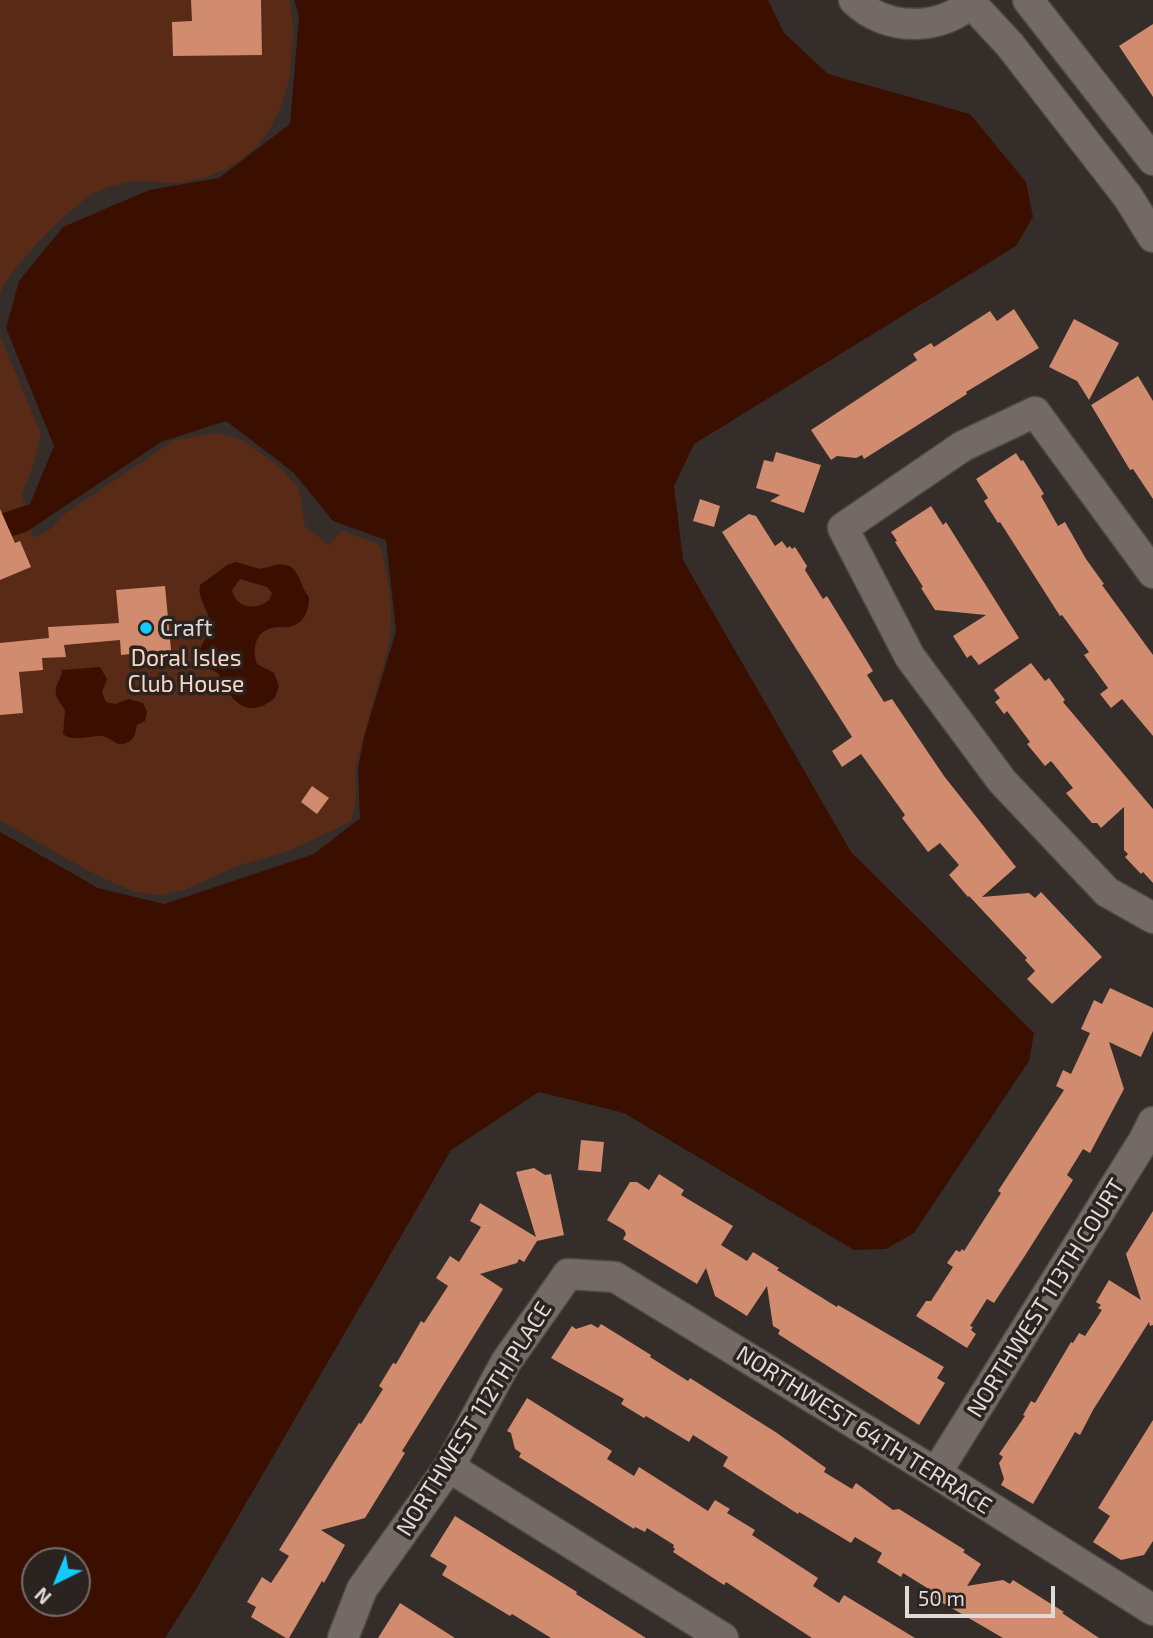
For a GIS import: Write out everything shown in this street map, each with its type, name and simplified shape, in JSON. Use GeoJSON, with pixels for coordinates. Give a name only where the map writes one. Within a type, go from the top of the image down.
{"type":"FeatureCollection","features":[{"type":"Feature","properties":{"kind":"street"},"geometry":{"type":"LineString","coordinates":[[854,0],[873,15],[894,23],[922,24],[948,17],[973,2],[1018,55],[1128,197],[1153,237]]}},
{"type":"Feature","properties":{"kind":"street"},"geometry":{"type":"LineString","coordinates":[[1028,0],[1153,160]]}},
{"type":"Feature","properties":{"kind":"street"},"geometry":{"type":"LineString","coordinates":[[1153,573],[1035,412],[963,446],[843,528],[910,657],[1002,781],[1107,892],[1153,918]]}},
{"type":"Feature","properties":{"kind":"street","name":"NORTHWEST 113TH COURT"},"geometry":{"type":"LineString","coordinates":[[936,1473],[1153,1122]]}},
{"type":"Feature","properties":{"kind":"street","name":"NORTHWEST 64TH TERRACE"},"geometry":{"type":"LineString","coordinates":[[568,1274],[615,1277],[936,1473],[1153,1610]]}},
{"type":"Feature","properties":{"kind":"street","name":"NORTHWEST 112TH PLACE"},"geometry":{"type":"LineString","coordinates":[[343,1638],[362,1589],[449,1467],[506,1362],[568,1274]]}},
{"type":"Feature","properties":{"kind":"street"},"geometry":{"type":"LineString","coordinates":[[449,1467],[723,1638]]}},
{"type":"Feature","properties":{"kind":"green space"},"geometry":{"type":"Polygon","coordinates":[[[0,0],[289,0],[293,33],[292,53],[283,102],[260,142],[244,157],[225,169],[202,178],[176,183],[124,183],[102,189],[87,197],[58,222],[27,255],[14,270],[0,295],[0,0]]]}},
{"type":"Feature","properties":{"kind":"green space","name":"Doral Isles Club House"},"geometry":{"type":"Polygon","coordinates":[[[0,336],[41,434],[22,494],[33,538],[52,528],[63,515],[175,440],[217,433],[242,440],[279,466],[299,489],[305,527],[329,545],[342,530],[380,545],[390,594],[389,644],[355,768],[356,800],[351,821],[291,850],[232,868],[185,890],[160,895],[135,892],[116,884],[0,820],[0,336]]]}},
{"type":"Feature","properties":{"kind":"shaded area"},"geometry":{"type":"Polygon","coordinates":[[[294,0],[768,0],[784,33],[828,74],[970,114],[1026,182],[1033,217],[1016,246],[694,444],[674,486],[683,560],[851,852],[1034,1033],[1029,1061],[914,1233],[886,1249],[854,1250],[624,1113],[539,1092],[451,1150],[195,1591],[165,1638],[0,1638],[0,832],[98,888],[164,904],[314,854],[360,818],[358,769],[364,737],[396,631],[386,540],[333,521],[293,472],[226,421],[161,442],[26,532],[0,540],[0,514],[30,504],[54,446],[6,328],[19,281],[63,227],[149,190],[219,178],[290,124],[299,16],[294,0]]]}},
{"type":"Feature","properties":{"kind":"shaded area"},"geometry":{"type":"Polygon","coordinates":[[[236,562],[260,569],[280,564],[290,566],[309,597],[307,612],[302,620],[289,627],[266,630],[258,637],[255,647],[257,664],[274,673],[279,686],[275,698],[255,708],[247,707],[233,699],[218,673],[204,666],[198,656],[209,623],[200,595],[200,585],[227,565],[236,562]],[[240,579],[232,590],[238,601],[254,606],[270,599],[272,593],[267,587],[240,579]]]}},
{"type":"Feature","properties":{"kind":"shaded area"},"geometry":{"type":"Polygon","coordinates":[[[100,667],[107,679],[102,692],[106,702],[115,704],[129,699],[143,703],[147,712],[145,721],[137,725],[129,742],[119,744],[101,736],[76,738],[63,734],[65,711],[56,691],[62,670],[100,667]]]}},
{"type":"Feature","properties":{"kind":"building"},"geometry":{"type":"Polygon","coordinates":[[[191,0],[261,0],[262,55],[173,56],[172,22],[192,21],[191,0]]]}},
{"type":"Feature","properties":{"kind":"building"},"geometry":{"type":"Polygon","coordinates":[[[1153,24],[1153,97],[1119,46],[1153,24]]]}},
{"type":"Feature","properties":{"kind":"building"},"geometry":{"type":"Polygon","coordinates":[[[1014,309],[1039,348],[864,459],[862,455],[856,458],[837,456],[831,460],[811,430],[917,360],[913,354],[931,343],[934,347],[990,311],[997,321],[1014,309]]]}},
{"type":"Feature","properties":{"kind":"building"},"geometry":{"type":"Polygon","coordinates":[[[1074,319],[1119,343],[1089,400],[1077,381],[1049,367],[1074,319]]]}},
{"type":"Feature","properties":{"kind":"building"},"geometry":{"type":"Polygon","coordinates":[[[1138,376],[1153,401],[1153,499],[1133,469],[1130,470],[1091,405],[1138,376]]]}},
{"type":"Feature","properties":{"kind":"building"},"geometry":{"type":"Polygon","coordinates":[[[776,452],[821,465],[804,513],[770,501],[780,495],[756,488],[764,460],[773,462],[776,452]]]}},
{"type":"Feature","properties":{"kind":"building"},"geometry":{"type":"Polygon","coordinates":[[[1016,453],[1044,494],[1041,496],[1058,526],[1065,522],[1104,584],[1102,585],[1153,655],[1153,736],[1122,699],[1111,708],[1100,694],[1108,688],[1084,655],[1089,652],[1062,615],[1060,616],[984,501],[988,498],[976,479],[1016,453]]]}},
{"type":"Feature","properties":{"kind":"building"},"geometry":{"type":"Polygon","coordinates":[[[700,499],[720,506],[714,527],[693,521],[700,499]]]}},
{"type":"Feature","properties":{"kind":"building"},"geometry":{"type":"Polygon","coordinates":[[[931,506],[943,525],[946,522],[1019,638],[979,665],[971,655],[967,658],[953,636],[986,615],[935,610],[891,532],[931,506]]]}},
{"type":"Feature","properties":{"kind":"building"},"geometry":{"type":"Polygon","coordinates":[[[0,509],[15,543],[20,541],[31,567],[0,580],[0,509]]]}},
{"type":"Feature","properties":{"kind":"building"},"geometry":{"type":"Polygon","coordinates":[[[749,514],[756,516],[775,546],[782,541],[787,548],[795,547],[823,599],[827,596],[873,671],[867,675],[884,702],[892,699],[944,776],[1016,867],[982,897],[1029,893],[1035,898],[1041,892],[1102,957],[1052,1004],[1027,979],[1035,971],[1025,960],[1027,958],[949,875],[959,865],[940,843],[928,852],[902,818],[905,815],[861,754],[842,767],[832,751],[852,737],[722,532],[749,514]]]}},
{"type":"Feature","properties":{"kind":"building"},"geometry":{"type":"Polygon","coordinates":[[[165,586],[171,650],[121,655],[120,640],[64,645],[66,657],[42,658],[43,670],[19,672],[23,713],[0,715],[0,643],[49,638],[48,627],[119,623],[116,590],[165,586]]]}},
{"type":"Feature","properties":{"kind":"building"},"geometry":{"type":"Polygon","coordinates":[[[1031,663],[1045,681],[1049,678],[1065,700],[1063,702],[1153,809],[1153,883],[1125,857],[1128,854],[1124,850],[1124,807],[1101,828],[1097,823],[1092,823],[1066,793],[1073,788],[1051,761],[1045,766],[1027,744],[1030,742],[1007,711],[1004,714],[995,702],[1000,698],[994,690],[1031,663]]]}},
{"type":"Feature","properties":{"kind":"building"},"geometry":{"type":"Polygon","coordinates":[[[312,786],[329,798],[317,814],[301,802],[312,786]]]}},
{"type":"Feature","properties":{"kind":"building"},"geometry":{"type":"Polygon","coordinates":[[[1110,988],[1153,1008],[1153,1031],[1141,1057],[1109,1042],[1124,1089],[1090,1153],[1083,1149],[1067,1175],[1073,1180],[1026,1254],[994,1303],[987,1299],[970,1326],[976,1334],[967,1348],[916,1316],[926,1301],[931,1301],[953,1267],[947,1263],[956,1250],[964,1251],[1001,1193],[998,1191],[1064,1090],[1056,1086],[1063,1070],[1071,1074],[1090,1033],[1081,1029],[1094,1000],[1102,1004],[1110,988]]]}},
{"type":"Feature","properties":{"kind":"building"},"geometry":{"type":"Polygon","coordinates":[[[581,1140],[604,1142],[601,1172],[578,1170],[581,1140]]]}},
{"type":"Feature","properties":{"kind":"building"},"geometry":{"type":"Polygon","coordinates":[[[534,1168],[545,1175],[551,1174],[564,1235],[537,1241],[524,1262],[519,1259],[517,1263],[480,1274],[503,1289],[402,1451],[405,1453],[365,1518],[321,1530],[345,1545],[324,1583],[322,1581],[289,1638],[286,1638],[251,1617],[256,1607],[247,1602],[262,1577],[271,1583],[289,1556],[279,1550],[383,1389],[379,1386],[393,1363],[396,1364],[421,1321],[424,1323],[448,1286],[436,1278],[450,1256],[459,1262],[481,1227],[470,1221],[480,1203],[536,1237],[516,1172],[534,1168]]]}},
{"type":"Feature","properties":{"kind":"building"},"geometry":{"type":"Polygon","coordinates":[[[659,1174],[684,1190],[681,1195],[733,1226],[721,1245],[747,1261],[753,1252],[837,1307],[838,1305],[944,1367],[937,1378],[945,1383],[919,1425],[778,1334],[780,1330],[773,1326],[767,1286],[747,1316],[715,1296],[706,1268],[697,1284],[623,1239],[626,1234],[624,1230],[607,1220],[630,1182],[637,1182],[649,1190],[659,1174]]]}},
{"type":"Feature","properties":{"kind":"building"},"geometry":{"type":"Polygon","coordinates":[[[1153,1211],[1153,1325],[1150,1326],[1149,1322],[1080,1435],[1075,1432],[1033,1504],[1001,1485],[1004,1479],[999,1463],[1003,1457],[999,1454],[1025,1416],[1023,1415],[1031,1401],[1035,1403],[1071,1342],[1073,1343],[1079,1333],[1085,1336],[1102,1310],[1098,1308],[1101,1305],[1096,1302],[1109,1280],[1141,1300],[1126,1254],[1153,1211]]]}},
{"type":"Feature","properties":{"kind":"building"},"geometry":{"type":"Polygon","coordinates":[[[591,1324],[598,1328],[601,1324],[688,1381],[690,1378],[777,1433],[826,1468],[824,1472],[852,1489],[856,1483],[893,1510],[899,1509],[965,1550],[963,1552],[981,1564],[967,1586],[1003,1580],[1010,1584],[1013,1580],[1099,1638],[1003,1638],[929,1595],[932,1591],[903,1573],[901,1577],[877,1562],[882,1553],[855,1537],[851,1543],[799,1512],[798,1514],[723,1466],[728,1457],[693,1435],[689,1442],[646,1416],[644,1418],[621,1404],[624,1399],[551,1358],[572,1326],[576,1329],[591,1324]]]}},
{"type":"Feature","properties":{"kind":"building"},"geometry":{"type":"Polygon","coordinates":[[[527,1398],[612,1451],[607,1459],[634,1476],[639,1467],[708,1511],[715,1500],[730,1509],[727,1513],[755,1530],[752,1535],[818,1578],[813,1586],[839,1603],[844,1595],[915,1638],[812,1638],[726,1582],[724,1585],[673,1552],[674,1545],[647,1528],[645,1532],[635,1527],[634,1529],[519,1457],[521,1453],[515,1449],[511,1433],[507,1431],[527,1398]]]}},
{"type":"Feature","properties":{"kind":"building"},"geometry":{"type":"Polygon","coordinates":[[[1153,1420],[1153,1541],[1144,1555],[1121,1560],[1093,1542],[1110,1516],[1098,1508],[1153,1420]]]}},
{"type":"Feature","properties":{"kind":"building"},"geometry":{"type":"Polygon","coordinates":[[[455,1516],[646,1638],[551,1638],[442,1575],[447,1566],[430,1556],[455,1516]]]}},
{"type":"Feature","properties":{"kind":"building"},"geometry":{"type":"Polygon","coordinates":[[[400,1603],[455,1638],[378,1638],[400,1603]]]}},
{"type":"Feature","properties":{"kind":"place","name":"Craft"},"geometry":{"type":"Point","coordinates":[146,628]}}]}
